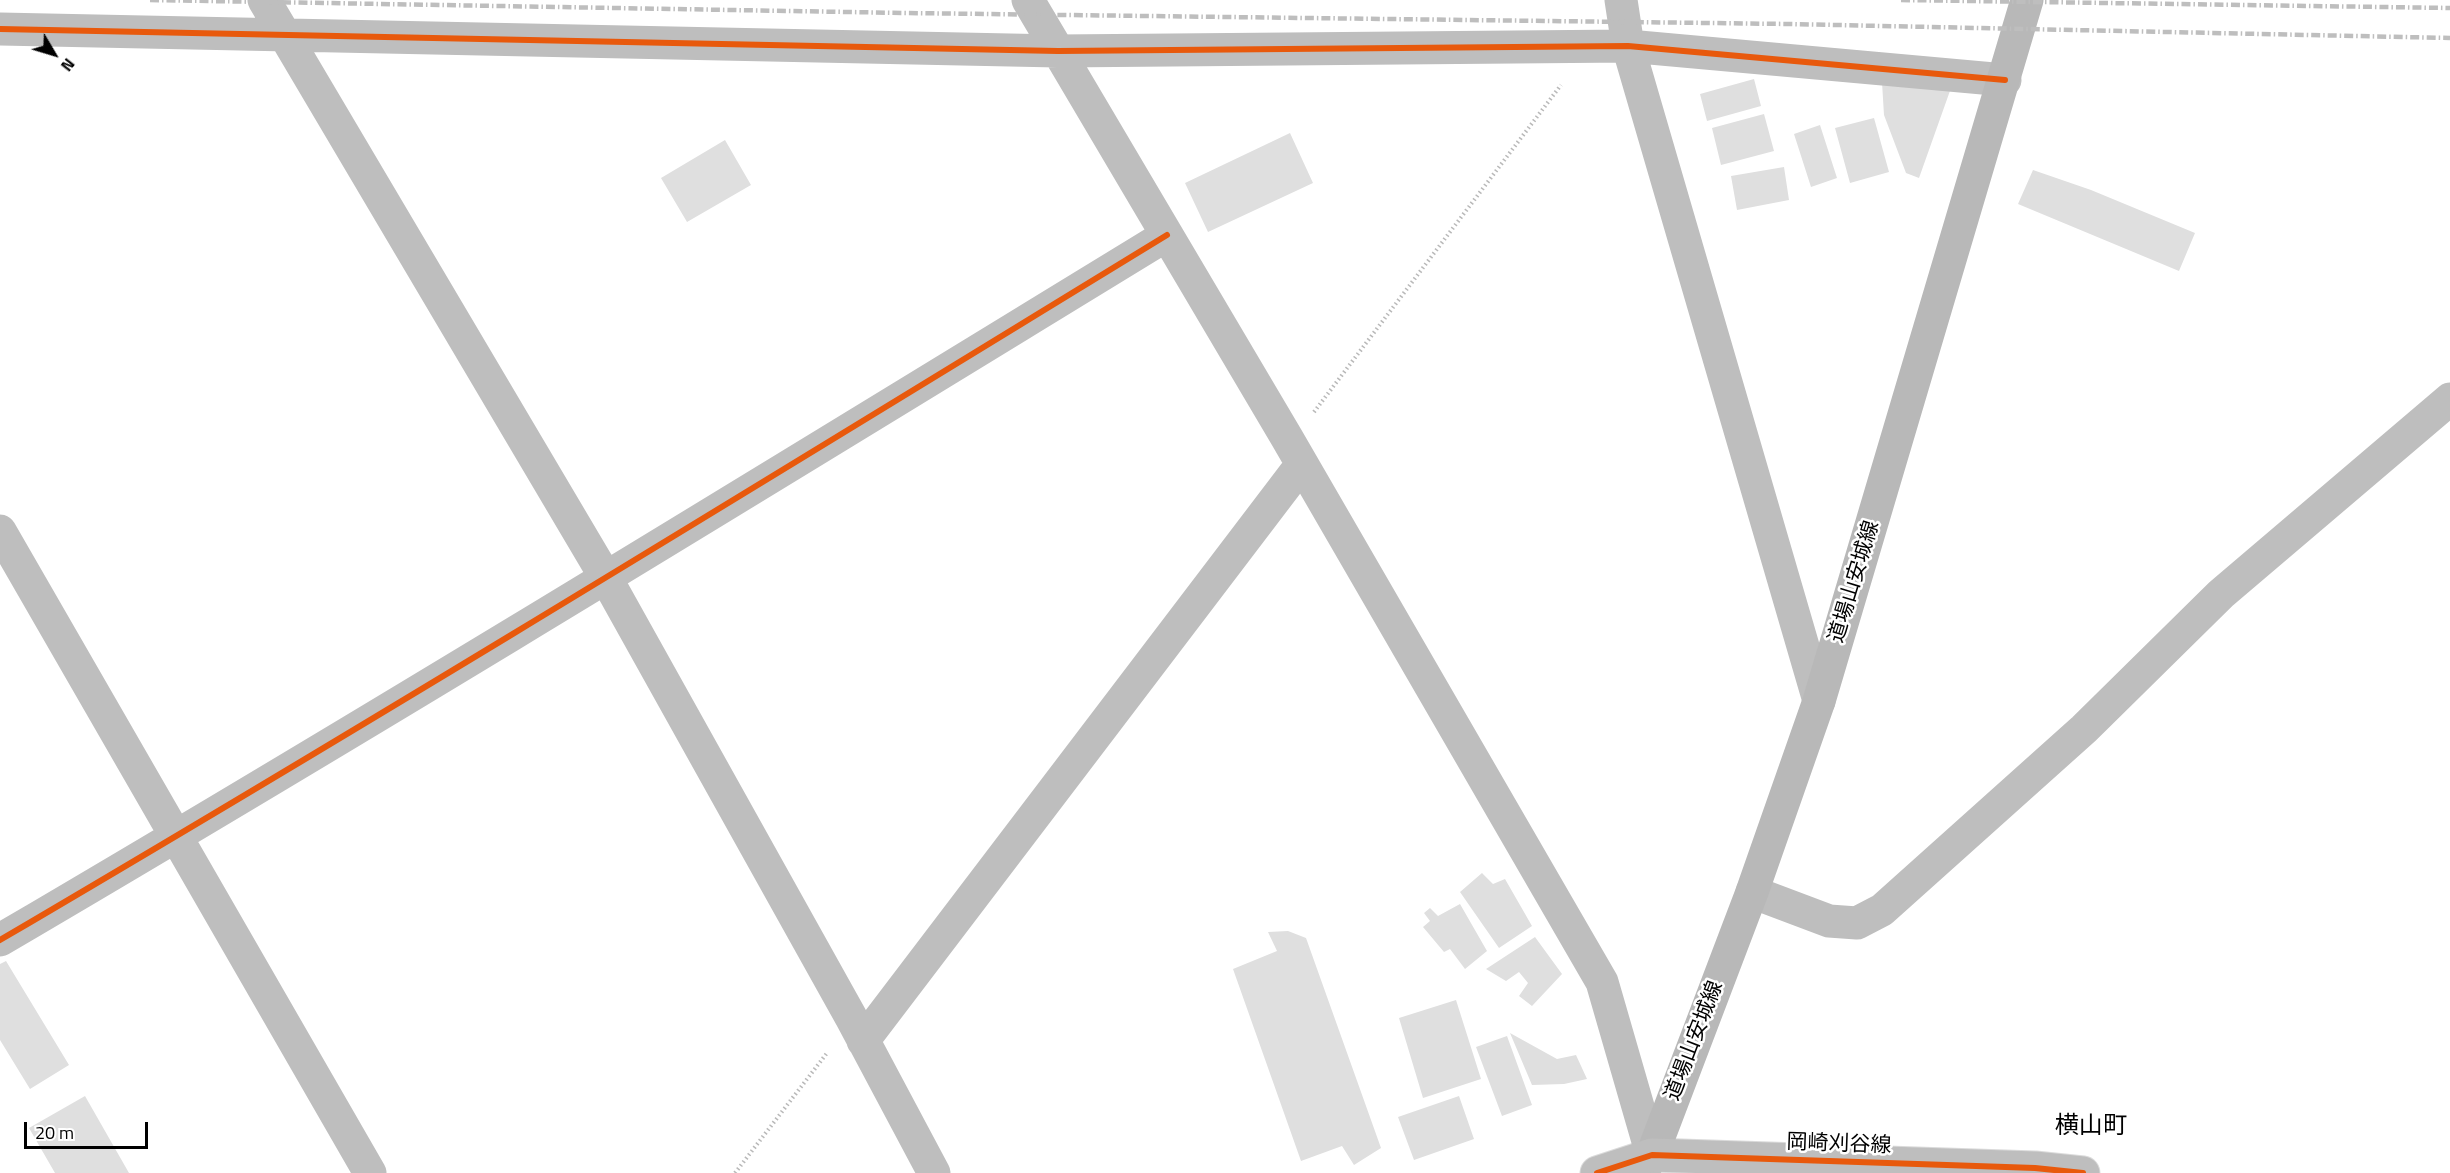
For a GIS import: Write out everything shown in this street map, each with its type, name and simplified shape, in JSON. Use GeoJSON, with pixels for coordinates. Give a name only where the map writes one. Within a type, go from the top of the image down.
{"type":"FeatureCollection","features":[{"type":"Feature","properties":{"kind":"main road","name":"道場山安城線"},"geometry":{"type":"LineString","coordinates":[[1647,1164],[1752,892],[1819,701],[2027,0]]}},
{"type":"Feature","properties":{"kind":"street"},"geometry":{"type":"LineString","coordinates":[[264,0],[606,578],[934,1173]]}},
{"type":"Feature","properties":{"kind":"street"},"geometry":{"type":"LineString","coordinates":[[1028,0],[1302,464],[1602,982],[1647,1164]]}},
{"type":"Feature","properties":{"kind":"street"},"geometry":{"type":"LineString","coordinates":[[1621,0],[1628,46],[1819,701]]}},
{"type":"Feature","properties":{"kind":"street"},"geometry":{"type":"LineString","coordinates":[[0,29],[1058,51],[1628,46],[2005,80]]}},
{"type":"Feature","properties":{"kind":"street"},"geometry":{"type":"LineString","coordinates":[[0,940],[606,578],[1167,235]]}},
{"type":"Feature","properties":{"kind":"street"},"geometry":{"type":"LineString","coordinates":[[1752,892],[1829,921],[1857,923],[1882,910],[2084,729],[2221,594],[2450,399]]}},
{"type":"Feature","properties":{"kind":"street"},"geometry":{"type":"LineString","coordinates":[[863,1041],[1302,464]]}},
{"type":"Feature","properties":{"kind":"street"},"geometry":{"type":"LineString","coordinates":[[0,531],[370,1173]]}},
{"type":"Feature","properties":{"kind":"street","name":"岡崎刈谷線"},"geometry":{"type":"LineString","coordinates":[[1597,1173],[1647,1164],[2083,1173]]}},
{"type":"Feature","properties":{"kind":"building"},"geometry":{"type":"Polygon","coordinates":[[[1754,79],[1761,106],[1707,121],[1700,94],[1754,79]]]}},
{"type":"Feature","properties":{"kind":"building"},"geometry":{"type":"Polygon","coordinates":[[[1882,82],[1951,88],[1919,178],[1906,173],[1884,115],[1882,82]]]}},
{"type":"Feature","properties":{"kind":"building"},"geometry":{"type":"Polygon","coordinates":[[[1764,114],[1774,151],[1721,165],[1712,128],[1764,114]]]}},
{"type":"Feature","properties":{"kind":"building"},"geometry":{"type":"Polygon","coordinates":[[[1874,118],[1889,172],[1850,183],[1835,128],[1874,118]]]}},
{"type":"Feature","properties":{"kind":"building"},"geometry":{"type":"Polygon","coordinates":[[[1820,125],[1837,178],[1811,187],[1794,134],[1820,125]]]}},
{"type":"Feature","properties":{"kind":"building"},"geometry":{"type":"Polygon","coordinates":[[[1290,133],[1313,183],[1208,232],[1185,183],[1290,133]]]}},
{"type":"Feature","properties":{"kind":"building"},"geometry":{"type":"Polygon","coordinates":[[[725,140],[751,185],[687,222],[661,178],[725,140]]]}},
{"type":"Feature","properties":{"kind":"building"},"geometry":{"type":"Polygon","coordinates":[[[1784,167],[1789,200],[1737,210],[1731,176],[1784,167]]]}},
{"type":"Feature","properties":{"kind":"building"},"geometry":{"type":"Polygon","coordinates":[[[2033,170],[2091,190],[2195,233],[2179,271],[2018,204],[2033,170]]]}},
{"type":"Feature","properties":{"kind":"building"},"geometry":{"type":"Polygon","coordinates":[[[1482,873],[1493,884],[1505,879],[1532,926],[1499,948],[1460,892],[1482,873]]]}},
{"type":"Feature","properties":{"kind":"building"},"geometry":{"type":"Polygon","coordinates":[[[1460,904],[1487,951],[1465,969],[1450,949],[1444,952],[1423,927],[1430,921],[1424,913],[1430,908],[1438,916],[1460,904]]]}},
{"type":"Feature","properties":{"kind":"building"},"geometry":{"type":"Polygon","coordinates":[[[1288,931],[1306,938],[1381,1148],[1354,1165],[1342,1146],[1301,1161],[1233,969],[1277,951],[1268,932],[1288,931]]]}},
{"type":"Feature","properties":{"kind":"building"},"geometry":{"type":"Polygon","coordinates":[[[1535,937],[1562,974],[1532,1006],[1519,996],[1528,983],[1519,972],[1506,981],[1486,969],[1535,937]]]}},
{"type":"Feature","properties":{"kind":"building"},"geometry":{"type":"Polygon","coordinates":[[[6,961],[69,1065],[30,1089],[0,1040],[0,964],[6,961]]]}},
{"type":"Feature","properties":{"kind":"building"},"geometry":{"type":"Polygon","coordinates":[[[1456,1000],[1481,1079],[1423,1098],[1399,1018],[1456,1000]]]}},
{"type":"Feature","properties":{"kind":"building"},"geometry":{"type":"Polygon","coordinates":[[[1510,1033],[1557,1059],[1576,1055],[1587,1079],[1564,1084],[1532,1085],[1510,1033]]]}},
{"type":"Feature","properties":{"kind":"building"},"geometry":{"type":"Polygon","coordinates":[[[1507,1036],[1532,1105],[1502,1116],[1476,1047],[1507,1036]]]}},
{"type":"Feature","properties":{"kind":"building"},"geometry":{"type":"Polygon","coordinates":[[[85,1096],[129,1173],[55,1173],[29,1128],[85,1096]]]}},
{"type":"Feature","properties":{"kind":"building"},"geometry":{"type":"Polygon","coordinates":[[[1459,1096],[1474,1139],[1414,1160],[1398,1117],[1459,1096]]]}},
{"type":"Feature","properties":{"kind":"railway"},"geometry":{"type":"LineString","coordinates":[[150,0],[906,13],[1789,24],[2450,38]]}},
{"type":"Feature","properties":{"kind":"railway"},"geometry":{"type":"LineString","coordinates":[[1901,0],[2450,8]]}},
{"type":"Feature","properties":{"kind":"cycle path"},"geometry":{"type":"LineString","coordinates":[[0,29],[1058,51],[1628,46],[2005,80]]}},
{"type":"Feature","properties":{"kind":"cycle path"},"geometry":{"type":"LineString","coordinates":[[0,940],[731,502],[1167,235]]}},
{"type":"Feature","properties":{"kind":"cycle path"},"geometry":{"type":"LineString","coordinates":[[1597,1173],[1652,1155],[2035,1168],[2083,1173]]}},
{"type":"Feature","properties":{"kind":"district","name":"横山町"},"geometry":{"type":"Point","coordinates":[2091,1127]}}]}
